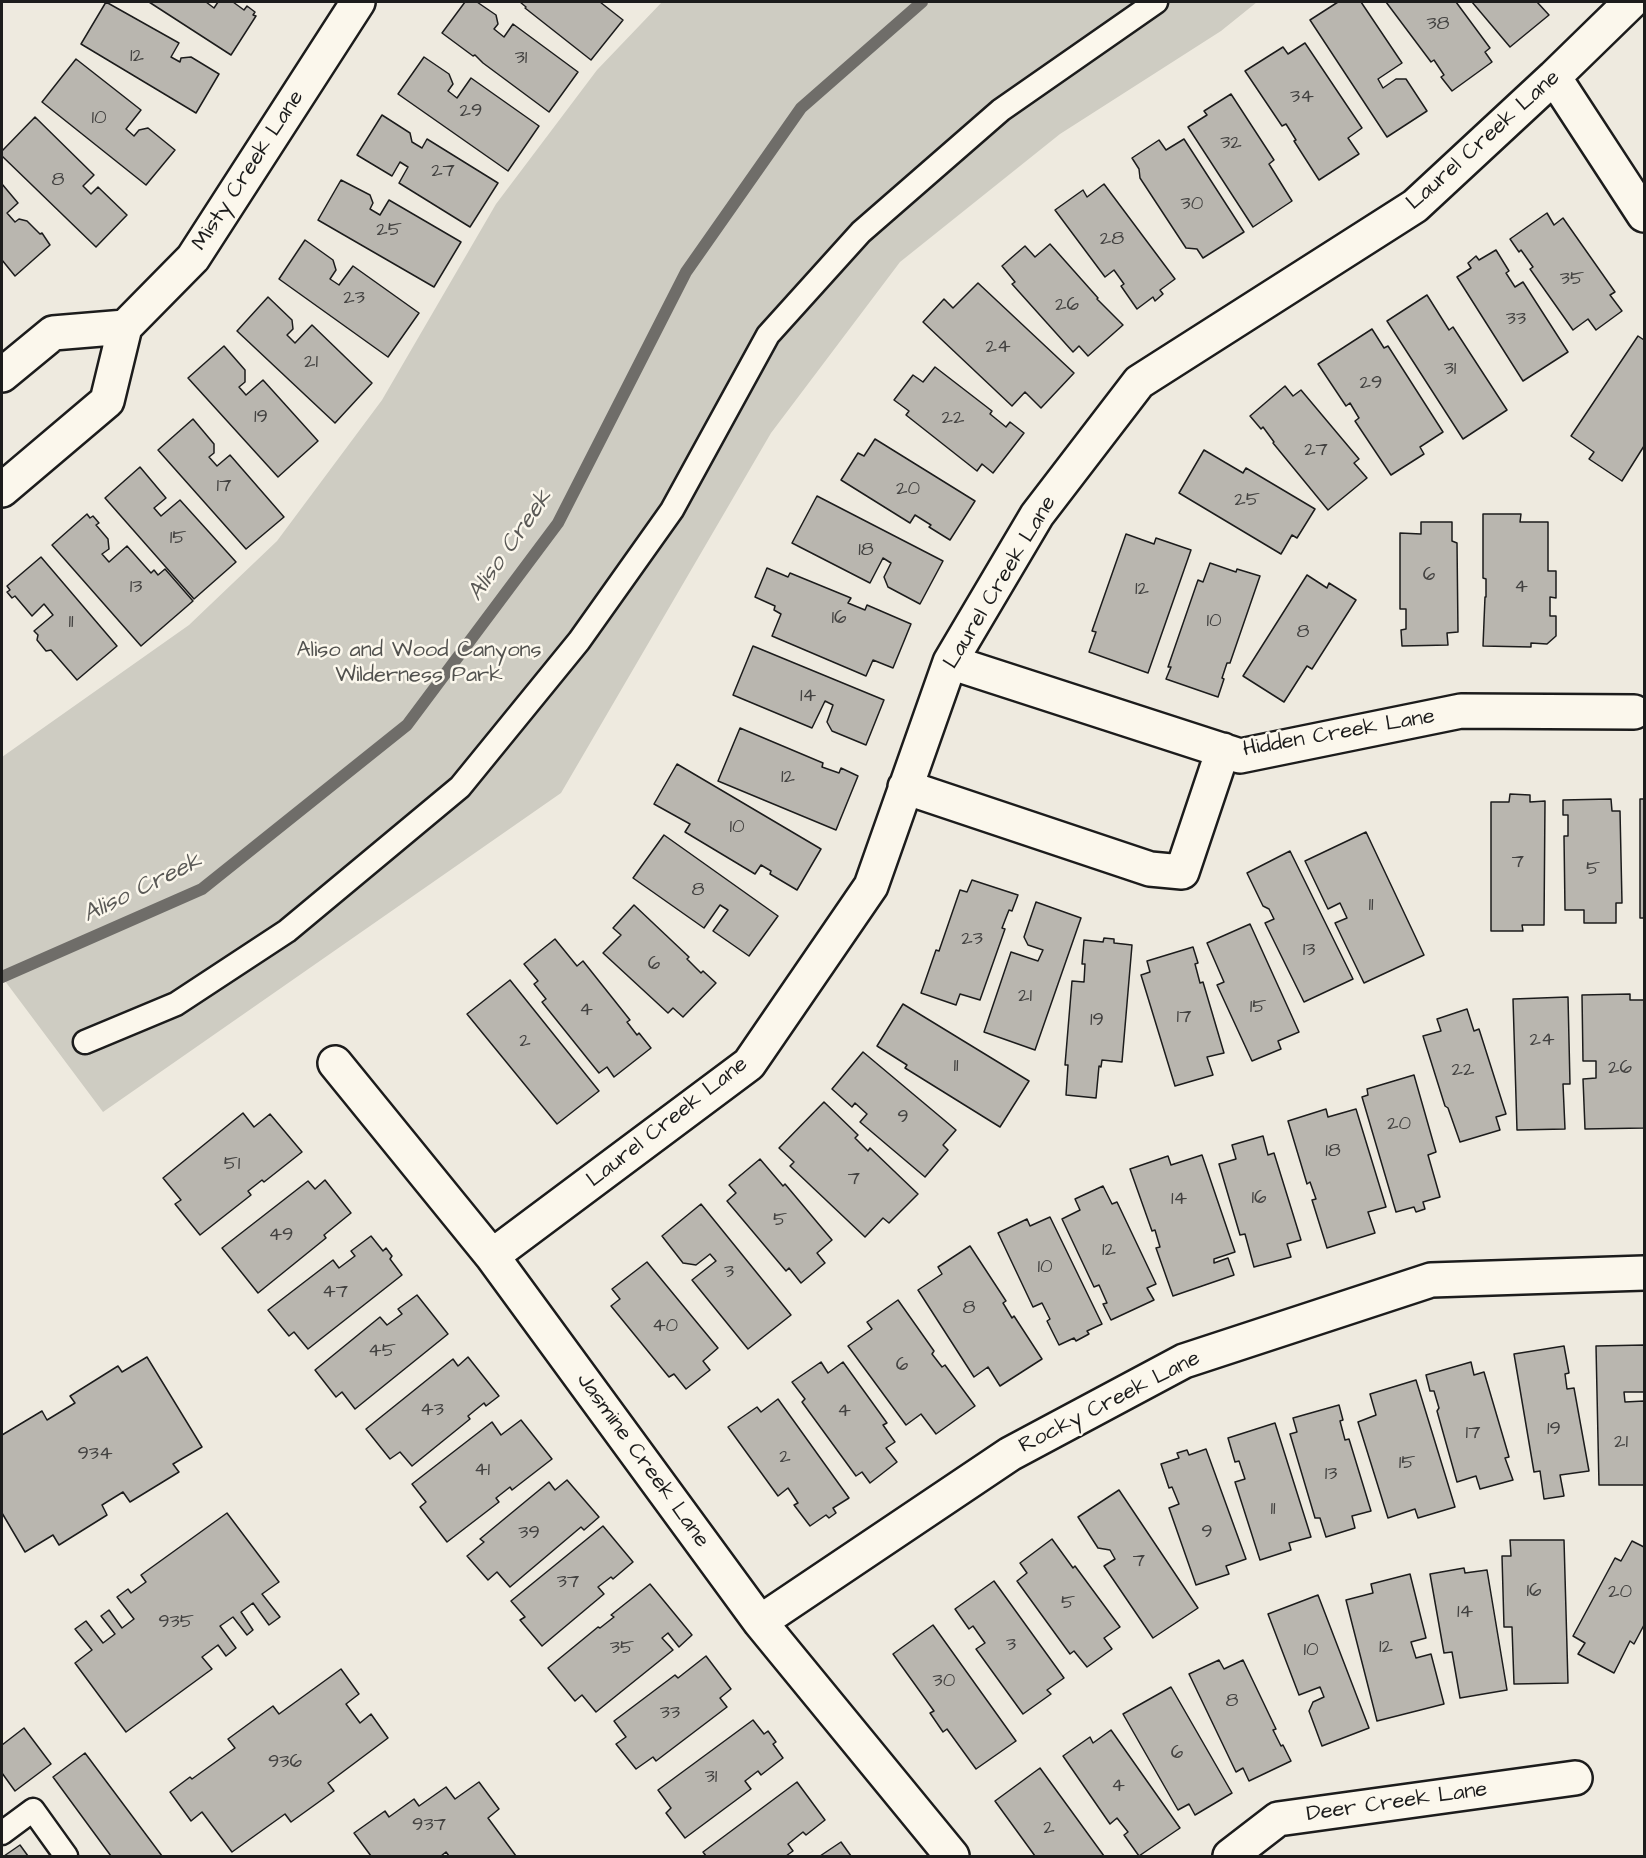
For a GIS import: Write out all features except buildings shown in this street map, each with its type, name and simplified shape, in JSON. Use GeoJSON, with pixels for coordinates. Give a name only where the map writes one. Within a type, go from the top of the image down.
{"type":"FeatureCollection","features":[{"type":"Feature","properties":{"kind":"street","name":"Misty Creek Lane"},"geometry":{"type":"LineString","coordinates":[[124,327],[192,258],[358,2]]}},
{"type":"Feature","properties":{"kind":"street","name":"Laurel Creek Lane"},"geometry":{"type":"LineString","coordinates":[[492,1256],[749,1064],[871,886],[950,662],[1037,515],[1139,382],[1415,206],[1631,2]]}},
{"type":"Feature","properties":{"kind":"street"},"geometry":{"type":"LineString","coordinates":[[1554,77],[1644,215]]}},
{"type":"Feature","properties":{"kind":"street"},"geometry":{"type":"LineString","coordinates":[[2,375],[53,333],[124,327],[107,401],[2,490]]}},
{"type":"Feature","properties":{"kind":"street","name":"Hidden Creek Lane"},"geometry":{"type":"LineString","coordinates":[[950,662],[1240,756],[1461,711],[1634,712]]}},
{"type":"Feature","properties":{"kind":"street"},"geometry":{"type":"LineString","coordinates":[[905,787],[1150,869],[1182,872],[1223,750]]}},
{"type":"Feature","properties":{"kind":"street","name":"Jasmine Creek Lane"},"geometry":{"type":"LineString","coordinates":[[335,1063],[492,1256],[760,1622],[952,1857]]}},
{"type":"Feature","properties":{"kind":"street","name":"Rocky Creek Lane"},"geometry":{"type":"LineString","coordinates":[[760,1622],[1010,1454],[1184,1361],[1431,1280],[1644,1274]]}},
{"type":"Feature","properties":{"kind":"street","name":"Deer Creek Lane"},"geometry":{"type":"LineString","coordinates":[[1230,1857],[1278,1820],[1575,1779]]}},
{"type":"Feature","properties":{"kind":"lane"},"geometry":{"type":"LineString","coordinates":[[85,1042],[176,1004],[287,931],[460,787],[579,642],[672,510],[768,335],[861,232],[1001,110],[1156,2]]}},
{"type":"Feature","properties":{"kind":"lane"},"geometry":{"type":"LineString","coordinates":[[2,1833],[33,1810],[66,1857]]}},
{"type":"Feature","properties":{"kind":"green space","name":"Aliso and Wood Canyons Wilderness Park"},"geometry":{"type":"Polygon","coordinates":[[[662,2],[1257,2],[1221,31],[1060,134],[900,262],[771,433],[561,793],[103,1112],[2,977],[2,757],[189,625],[277,541],[382,400],[496,204],[597,70],[662,2]]]}},
{"type":"Feature","properties":{"kind":"waterway","name":"Aliso Creek"},"geometry":{"type":"LineString","coordinates":[[2,977],[202,889],[407,725],[558,523],[686,272],[801,108],[922,2]]}}]}
